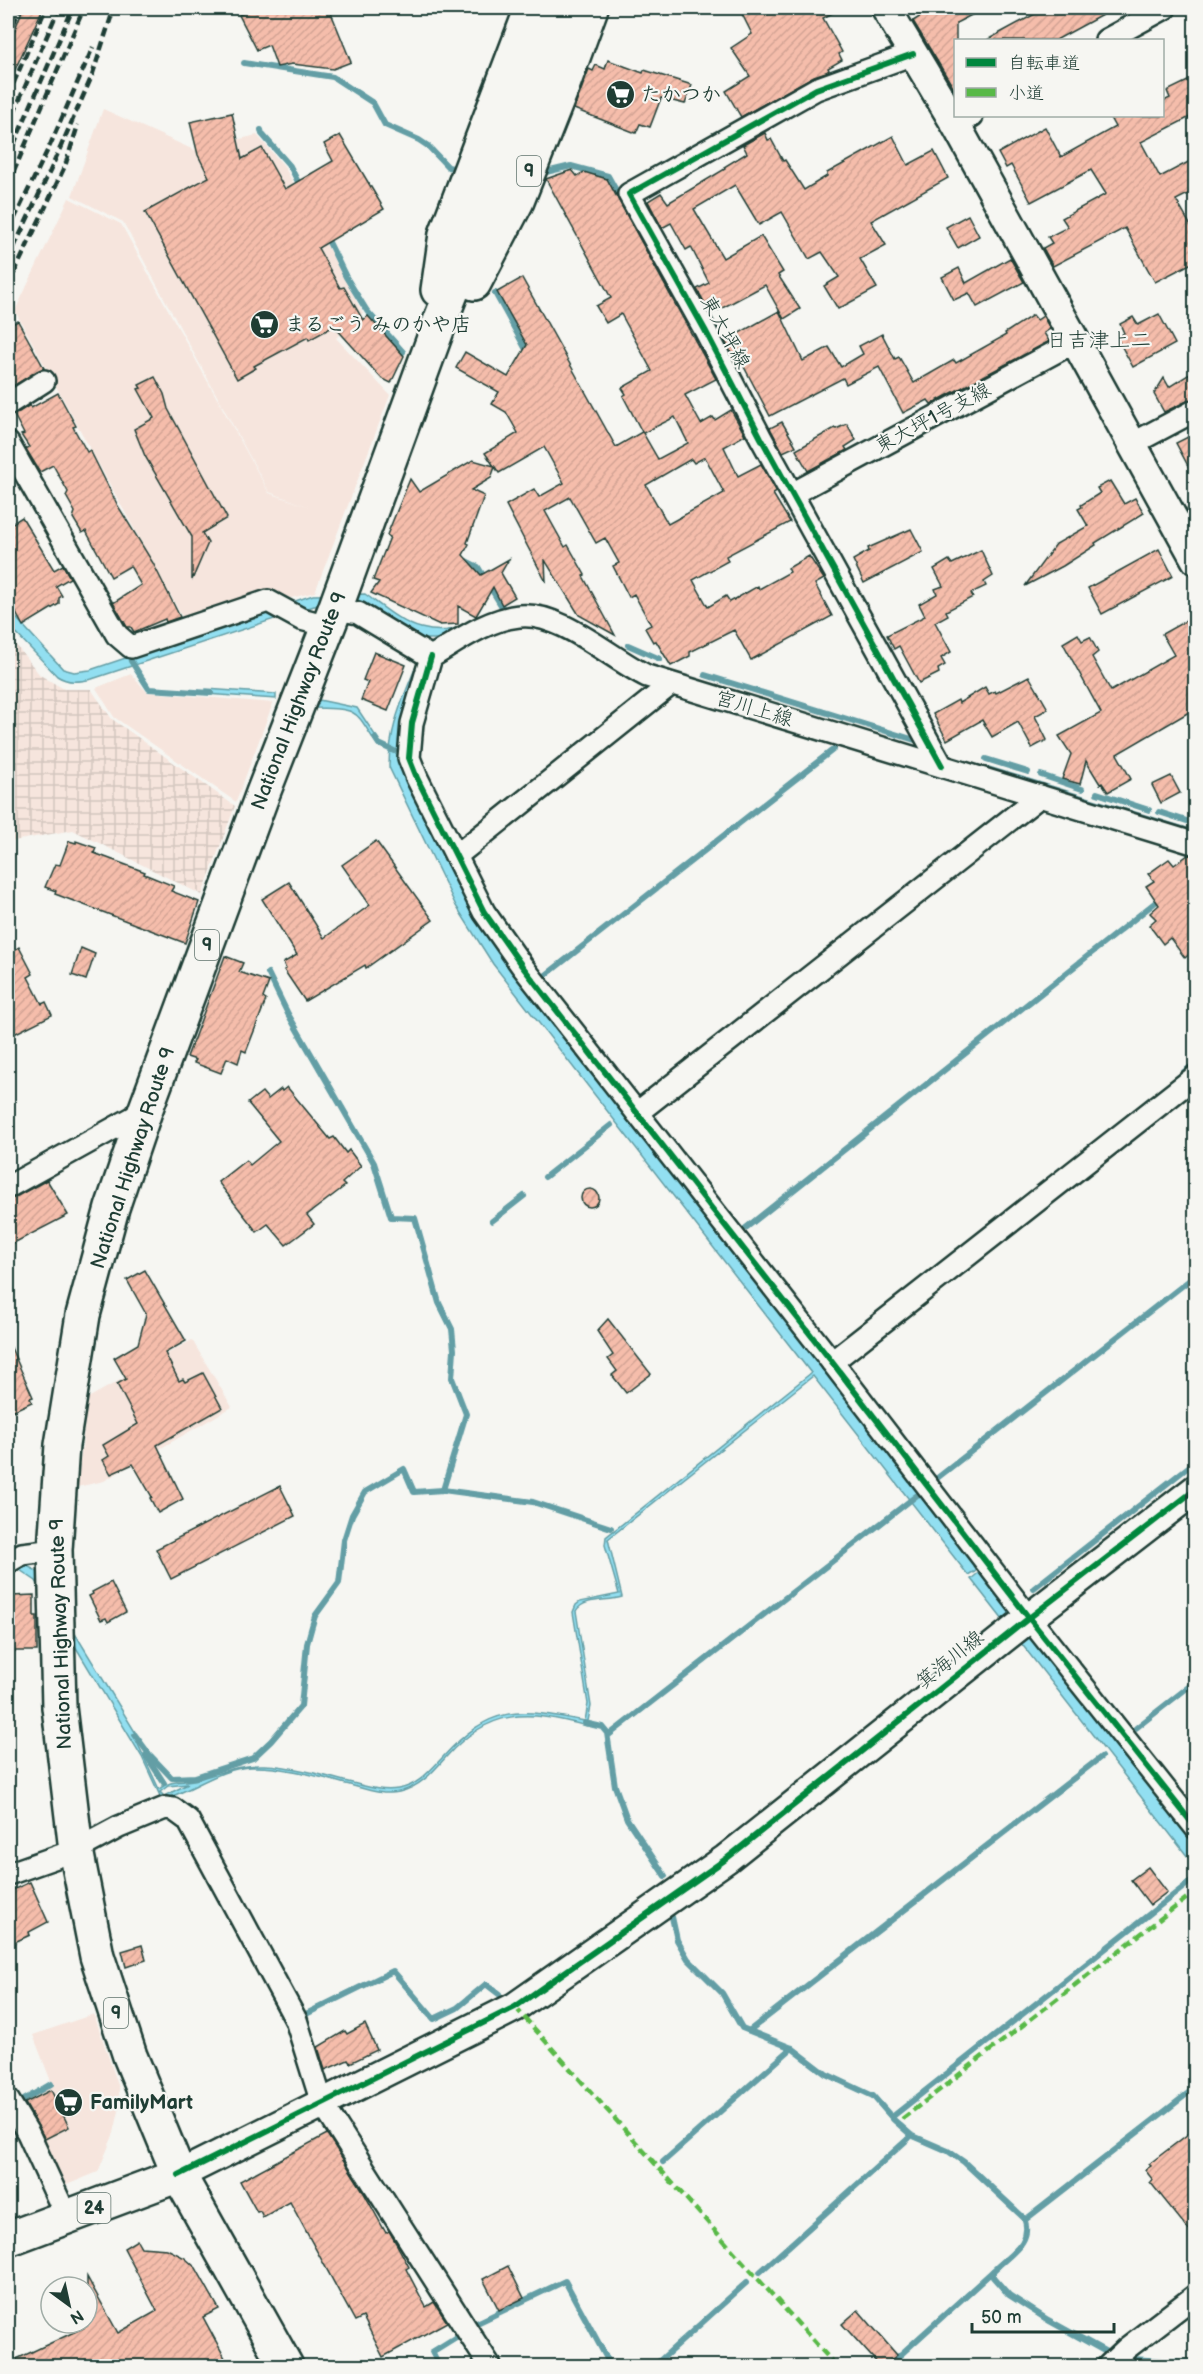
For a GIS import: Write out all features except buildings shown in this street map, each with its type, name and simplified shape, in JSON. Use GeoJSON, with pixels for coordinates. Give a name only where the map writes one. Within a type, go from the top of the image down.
{"type":"FeatureCollection","features":[{"type":"Feature","properties":{"kind":"main road","name":"9"},"geometry":{"type":"LineString","coordinates":[[441,319],[437,292],[446,234],[532,8]]}},
{"type":"Feature","properties":{"kind":"main road","name":"National Highway Route 9"},"geometry":{"type":"LineString","coordinates":[[286,2367],[179,2175],[130,2056],[97,1956],[76,1850],[59,1707],[55,1550],[62,1445],[83,1315],[112,1208],[144,1111],[331,618],[441,319],[563,8]]}},
{"type":"Feature","properties":{"kind":"main road","name":"9"},"geometry":{"type":"LineString","coordinates":[[441,319],[467,298],[517,201],[591,8]]}},
{"type":"Feature","properties":{"kind":"main road","name":"24"},"geometry":{"type":"LineString","coordinates":[[8,2239],[179,2175]]}},
{"type":"Feature","properties":{"kind":"street"},"geometry":{"type":"LineString","coordinates":[[886,8],[913,54],[954,107]]}},
{"type":"Feature","properties":{"kind":"street"},"geometry":{"type":"LineString","coordinates":[[1108,39],[1165,8]]}},
{"type":"Feature","properties":{"kind":"street","name":"東大坪線"},"geometry":{"type":"LineString","coordinates":[[913,54],[816,89],[629,194],[717,350],[792,494],[942,766]]}},
{"type":"Feature","properties":{"kind":"street"},"geometry":{"type":"LineString","coordinates":[[964,120],[1074,342],[1196,560]]}},
{"type":"Feature","properties":{"kind":"street","name":"東大坪1号支線"},"geometry":{"type":"LineString","coordinates":[[792,494],[1074,342]]}},
{"type":"Feature","properties":{"kind":"street"},"geometry":{"type":"LineString","coordinates":[[8,404],[44,381]]}},
{"type":"Feature","properties":{"kind":"street"},"geometry":{"type":"LineString","coordinates":[[1132,444],[1196,410]]}},
{"type":"Feature","properties":{"kind":"street"},"geometry":{"type":"LineString","coordinates":[[8,442],[117,635],[131,647],[268,601],[301,619],[331,618],[358,613],[431,657],[412,723],[409,758],[484,912],[522,966],[1029,1618],[1196,1828]]}},
{"type":"Feature","properties":{"kind":"street","name":"宮川上線"},"geometry":{"type":"LineString","coordinates":[[431,657],[486,626],[518,616],[541,616],[564,626],[630,668],[671,684],[1196,844]]}},
{"type":"Feature","properties":{"kind":"street"},"geometry":{"type":"LineString","coordinates":[[456,856],[671,684]]}},
{"type":"Feature","properties":{"kind":"street"},"geometry":{"type":"LineString","coordinates":[[637,1113],[1040,796]]}},
{"type":"Feature","properties":{"kind":"street"},"geometry":{"type":"LineString","coordinates":[[832,1362],[1196,1076]]}},
{"type":"Feature","properties":{"kind":"street"},"geometry":{"type":"LineString","coordinates":[[8,1186],[144,1111]]}},
{"type":"Feature","properties":{"kind":"street","name":"箕海川線"},"geometry":{"type":"LineString","coordinates":[[179,2175],[515,2007],[726,1859],[1029,1618],[1196,1489]]}},
{"type":"Feature","properties":{"kind":"street"},"geometry":{"type":"LineString","coordinates":[[12,1559],[29,1552],[55,1550]]}},
{"type":"Feature","properties":{"kind":"street"},"geometry":{"type":"LineString","coordinates":[[8,1874],[76,1850],[119,1827],[165,1808],[173,1809],[188,1820],[296,2020],[322,2103],[490,2367]]}},
{"type":"Feature","properties":{"kind":"street"},"geometry":{"type":"LineString","coordinates":[[8,2100],[28,2133],[67,2218]]}},
{"type":"Feature","properties":{"kind":"street"},"geometry":{"type":"LineString","coordinates":[[1108,2367],[1127,2348],[1196,2295]]}},
{"type":"Feature","properties":{"kind":"shaded area"},"geometry":{"type":"Polygon","coordinates":[[[103,109],[194,150],[257,135],[284,166],[363,313],[336,338],[390,395],[315,592],[291,598],[269,591],[185,622],[15,311],[69,198],[121,224],[269,493],[307,506],[269,492],[123,222],[72,196],[103,109]]]}},
{"type":"Feature","properties":{"kind":"shaded area"},"geometry":{"type":"Polygon","coordinates":[[[8,635],[40,675],[64,689],[91,689],[112,719],[235,806],[202,895],[73,830],[8,842],[8,635]]]}},
{"type":"Feature","properties":{"kind":"shaded area"},"geometry":{"type":"Polygon","coordinates":[[[131,674],[147,692],[273,703],[236,802],[114,717],[96,688],[131,674]]]}},
{"type":"Feature","properties":{"kind":"shaded area"},"geometry":{"type":"Polygon","coordinates":[[[192,1340],[232,1407],[104,1481],[77,1487],[88,1398],[192,1340]]]}},
{"type":"Feature","properties":{"kind":"shaded area","name":"FamilyMart"},"geometry":{"type":"Polygon","coordinates":[[[94,2014],[119,2088],[119,2111],[114,2133],[98,2172],[57,2189],[15,2106],[52,2084],[33,2035],[94,2014]]]}},
{"type":"Feature","properties":{"kind":"water"},"geometry":{"type":"Polygon","coordinates":[[[365,594],[392,614],[414,626],[443,631],[509,606],[532,606],[554,610],[553,615],[449,639],[414,639],[360,605],[314,606],[92,679],[78,681],[69,681],[57,676],[8,625],[8,609],[63,669],[74,672],[90,670],[313,595],[365,594]]]}},
{"type":"Feature","properties":{"kind":"water"},"geometry":{"type":"Polygon","coordinates":[[[416,666],[424,669],[403,724],[435,835],[979,1567],[974,1573],[968,1575],[813,1376],[608,1539],[622,1597],[590,1602],[576,1611],[591,1706],[587,1726],[546,1717],[528,1716],[494,1721],[462,1741],[431,1774],[419,1783],[406,1790],[393,1793],[372,1791],[287,1770],[263,1767],[240,1768],[220,1774],[95,1830],[94,1828],[161,1798],[142,1757],[36,1581],[14,1566],[8,1556],[37,1571],[140,1740],[137,1742],[159,1789],[173,1782],[198,1779],[238,1767],[264,1765],[304,1771],[378,1789],[398,1789],[422,1778],[459,1740],[491,1719],[507,1714],[523,1713],[585,1721],[588,1704],[573,1612],[580,1602],[619,1594],[605,1545],[606,1537],[811,1373],[493,964],[456,906],[389,767],[394,727],[416,666]],[[188,1784],[168,1786],[160,1792],[164,1796],[188,1784]]]}},
{"type":"Feature","properties":{"kind":"water"},"geometry":{"type":"Polygon","coordinates":[[[206,689],[276,694],[276,699],[206,694],[206,689]]]}},
{"type":"Feature","properties":{"kind":"water"},"geometry":{"type":"Polygon","coordinates":[[[319,700],[357,708],[381,744],[378,746],[355,714],[341,709],[316,708],[319,700]]]}},
{"type":"Feature","properties":{"kind":"water"},"geometry":{"type":"Polygon","coordinates":[[[982,1570],[1195,1844],[1195,1866],[971,1579],[982,1570]]]}},
{"type":"Feature","properties":{"kind":"waterway"},"geometry":{"type":"LineString","coordinates":[[244,63],[333,77],[373,103],[385,125],[419,140],[448,167],[457,169]]}},
{"type":"Feature","properties":{"kind":"waterway"},"geometry":{"type":"LineString","coordinates":[[261,130],[290,166],[301,188]]}},
{"type":"Feature","properties":{"kind":"waterway"},"geometry":{"type":"LineString","coordinates":[[542,173],[571,166],[608,176],[623,203]]}},
{"type":"Feature","properties":{"kind":"waterway"},"geometry":{"type":"LineString","coordinates":[[325,234],[346,277],[367,311],[403,352]]}},
{"type":"Feature","properties":{"kind":"waterway"},"geometry":{"type":"LineString","coordinates":[[495,293],[528,353]]}},
{"type":"Feature","properties":{"kind":"waterway"},"geometry":{"type":"LineString","coordinates":[[464,560],[478,567],[504,610]]}},
{"type":"Feature","properties":{"kind":"waterway"},"geometry":{"type":"LineString","coordinates":[[628,645],[660,659]]}},
{"type":"Feature","properties":{"kind":"waterway"},"geometry":{"type":"LineString","coordinates":[[131,661],[149,689],[211,693]]}},
{"type":"Feature","properties":{"kind":"waterway"},"geometry":{"type":"LineString","coordinates":[[705,675],[918,741]]}},
{"type":"Feature","properties":{"kind":"waterway"},"geometry":{"type":"LineString","coordinates":[[375,738],[379,744],[394,751]]}},
{"type":"Feature","properties":{"kind":"waterway"},"geometry":{"type":"LineString","coordinates":[[546,975],[834,749]]}},
{"type":"Feature","properties":{"kind":"waterway"},"geometry":{"type":"LineString","coordinates":[[986,759],[1028,772]]}},
{"type":"Feature","properties":{"kind":"waterway"},"geometry":{"type":"LineString","coordinates":[[988,769],[1196,833]]}},
{"type":"Feature","properties":{"kind":"waterway"},"geometry":{"type":"LineString","coordinates":[[1041,775],[1082,789]]}},
{"type":"Feature","properties":{"kind":"waterway"},"geometry":{"type":"LineString","coordinates":[[1097,793],[1149,810]]}},
{"type":"Feature","properties":{"kind":"waterway"},"geometry":{"type":"LineString","coordinates":[[1159,812],[1196,824]]}},
{"type":"Feature","properties":{"kind":"waterway"},"geometry":{"type":"LineString","coordinates":[[742,1231],[1162,897]]}},
{"type":"Feature","properties":{"kind":"waterway"},"geometry":{"type":"LineString","coordinates":[[268,973],[288,1014],[374,1163],[391,1217],[415,1218],[439,1303],[452,1329],[454,1350],[452,1378],[466,1414],[443,1490]]}},
{"type":"Feature","properties":{"kind":"waterway"},"geometry":{"type":"LineString","coordinates":[[1184,1072],[1196,1063]]}},
{"type":"Feature","properties":{"kind":"waterway"},"geometry":{"type":"LineString","coordinates":[[545,1177],[611,1125]]}},
{"type":"Feature","properties":{"kind":"waterway"},"geometry":{"type":"LineString","coordinates":[[492,1221],[524,1196]]}},
{"type":"Feature","properties":{"kind":"waterway"},"geometry":{"type":"LineString","coordinates":[[936,1479],[1196,1275]]}},
{"type":"Feature","properties":{"kind":"waterway"},"geometry":{"type":"LineString","coordinates":[[1034,1588],[1196,1461]]}},
{"type":"Feature","properties":{"kind":"waterway"},"geometry":{"type":"LineString","coordinates":[[135,1735],[172,1778],[195,1777],[253,1758],[271,1741],[301,1706],[307,1644],[315,1616],[339,1583],[344,1540],[352,1515],[365,1492],[404,1469],[414,1492],[443,1490],[533,1502],[611,1528]]}},
{"type":"Feature","properties":{"kind":"waterway"},"geometry":{"type":"LineString","coordinates":[[609,1735],[916,1496]]}},
{"type":"Feature","properties":{"kind":"waterway"},"geometry":{"type":"LineString","coordinates":[[1136,1728],[1196,1681]]}},
{"type":"Feature","properties":{"kind":"waterway"},"geometry":{"type":"LineString","coordinates":[[585,1723],[602,1727],[607,1733],[615,1786],[627,1819],[665,1876]]}},
{"type":"Feature","properties":{"kind":"waterway"},"geometry":{"type":"LineString","coordinates":[[146,1755],[164,1783]]}},
{"type":"Feature","properties":{"kind":"waterway"},"geometry":{"type":"LineString","coordinates":[[750,2030],[1101,1757]]}},
{"type":"Feature","properties":{"kind":"waterway"},"geometry":{"type":"LineString","coordinates":[[892,2117],[1190,1882]]}},
{"type":"Feature","properties":{"kind":"waterway"},"geometry":{"type":"LineString","coordinates":[[672,1917],[677,1940],[688,1959],[722,1993],[742,2028],[792,2048],[826,2074],[873,2096],[911,2135],[948,2151],[964,2162],[1024,2218],[1026,2227],[1023,2242],[993,2271],[993,2277],[1009,2295],[1048,2320],[1108,2353]]}},
{"type":"Feature","properties":{"kind":"waterway"},"geometry":{"type":"LineString","coordinates":[[304,2015],[393,1971],[434,2019],[457,2008],[486,1984],[499,1994]]}},
{"type":"Feature","properties":{"kind":"waterway"},"geometry":{"type":"LineString","coordinates":[[663,2162],[792,2048]]}},
{"type":"Feature","properties":{"kind":"waterway"},"geometry":{"type":"LineString","coordinates":[[15,2105],[51,2084]]}},
{"type":"Feature","properties":{"kind":"waterway"},"geometry":{"type":"LineString","coordinates":[[1025,2220],[1196,2087]]}},
{"type":"Feature","properties":{"kind":"waterway"},"geometry":{"type":"LineString","coordinates":[[760,2272],[909,2138]]}},
{"type":"Feature","properties":{"kind":"waterway"},"geometry":{"type":"LineString","coordinates":[[888,2366],[993,2271]]}},
{"type":"Feature","properties":{"kind":"waterway"},"geometry":{"type":"LineString","coordinates":[[477,2323],[565,2281],[611,2366]]}},
{"type":"Feature","properties":{"kind":"waterway"},"geometry":{"type":"LineString","coordinates":[[654,2366],[747,2282]]}},
{"type":"Feature","properties":{"kind":"waterway"},"geometry":{"type":"LineString","coordinates":[[439,2366],[432,2352],[461,2334]]}},
{"type":"Feature","properties":{"kind":"waterway"},"geometry":{"type":"LineString","coordinates":[[1132,2359],[1196,2363]]}},
{"type":"Feature","properties":{"kind":"railway"},"geometry":{"type":"LineString","coordinates":[[8,13],[10,8]]}},
{"type":"Feature","properties":{"kind":"railway"},"geometry":{"type":"LineString","coordinates":[[8,37],[20,8]]}},
{"type":"Feature","properties":{"kind":"railway"},"geometry":{"type":"LineString","coordinates":[[8,96],[46,8]]}},
{"type":"Feature","properties":{"kind":"railway"},"geometry":{"type":"LineString","coordinates":[[8,126],[59,8]]}},
{"type":"Feature","properties":{"kind":"railway"},"geometry":{"type":"LineString","coordinates":[[8,158],[73,8]]}},
{"type":"Feature","properties":{"kind":"railway"},"geometry":{"type":"LineString","coordinates":[[8,185],[84,8]]}},
{"type":"Feature","properties":{"kind":"railway"},"geometry":{"type":"LineString","coordinates":[[8,260],[92,76],[114,8]]}},
{"type":"Feature","properties":{"kind":"railway"},"geometry":{"type":"LineString","coordinates":[[8,232],[51,143],[93,47]]}},
{"type":"Feature","properties":{"kind":"railway"},"geometry":{"type":"LineString","coordinates":[[8,286],[65,166],[78,125]]}},
{"type":"Feature","properties":{"kind":"marked path"},"geometry":{"type":"LineString","coordinates":[[902,2119],[1196,1891]]}},
{"type":"Feature","properties":{"kind":"marked path"},"geometry":{"type":"LineString","coordinates":[[515,2007],[836,2366]]}},
{"type":"Feature","properties":{"kind":"cycle path"},"geometry":{"type":"LineString","coordinates":[[913,54],[816,89],[629,194],[942,766]]}},
{"type":"Feature","properties":{"kind":"cycle path"},"geometry":{"type":"LineString","coordinates":[[431,657],[412,723],[409,758],[484,912],[522,966],[1029,1618],[1196,1828]]}},
{"type":"Feature","properties":{"kind":"cycle path"},"geometry":{"type":"LineString","coordinates":[[179,2175],[515,2007],[726,1859],[1029,1618],[1196,1489]]}},
{"type":"Feature","properties":{"kind":"place","name":"たかつか"},"geometry":{"type":"Point","coordinates":[620,95]}},
{"type":"Feature","properties":{"kind":"place","name":"まるごう みのかや店"},"geometry":{"type":"Point","coordinates":[264,325]}},
{"type":"Feature","properties":{"kind":"place","name":"FamilyMart"},"geometry":{"type":"Point","coordinates":[69,2103]}},
{"type":"Feature","properties":{"kind":"district","name":"日吉津上二"},"geometry":{"type":"Point","coordinates":[1099,340]}}]}
